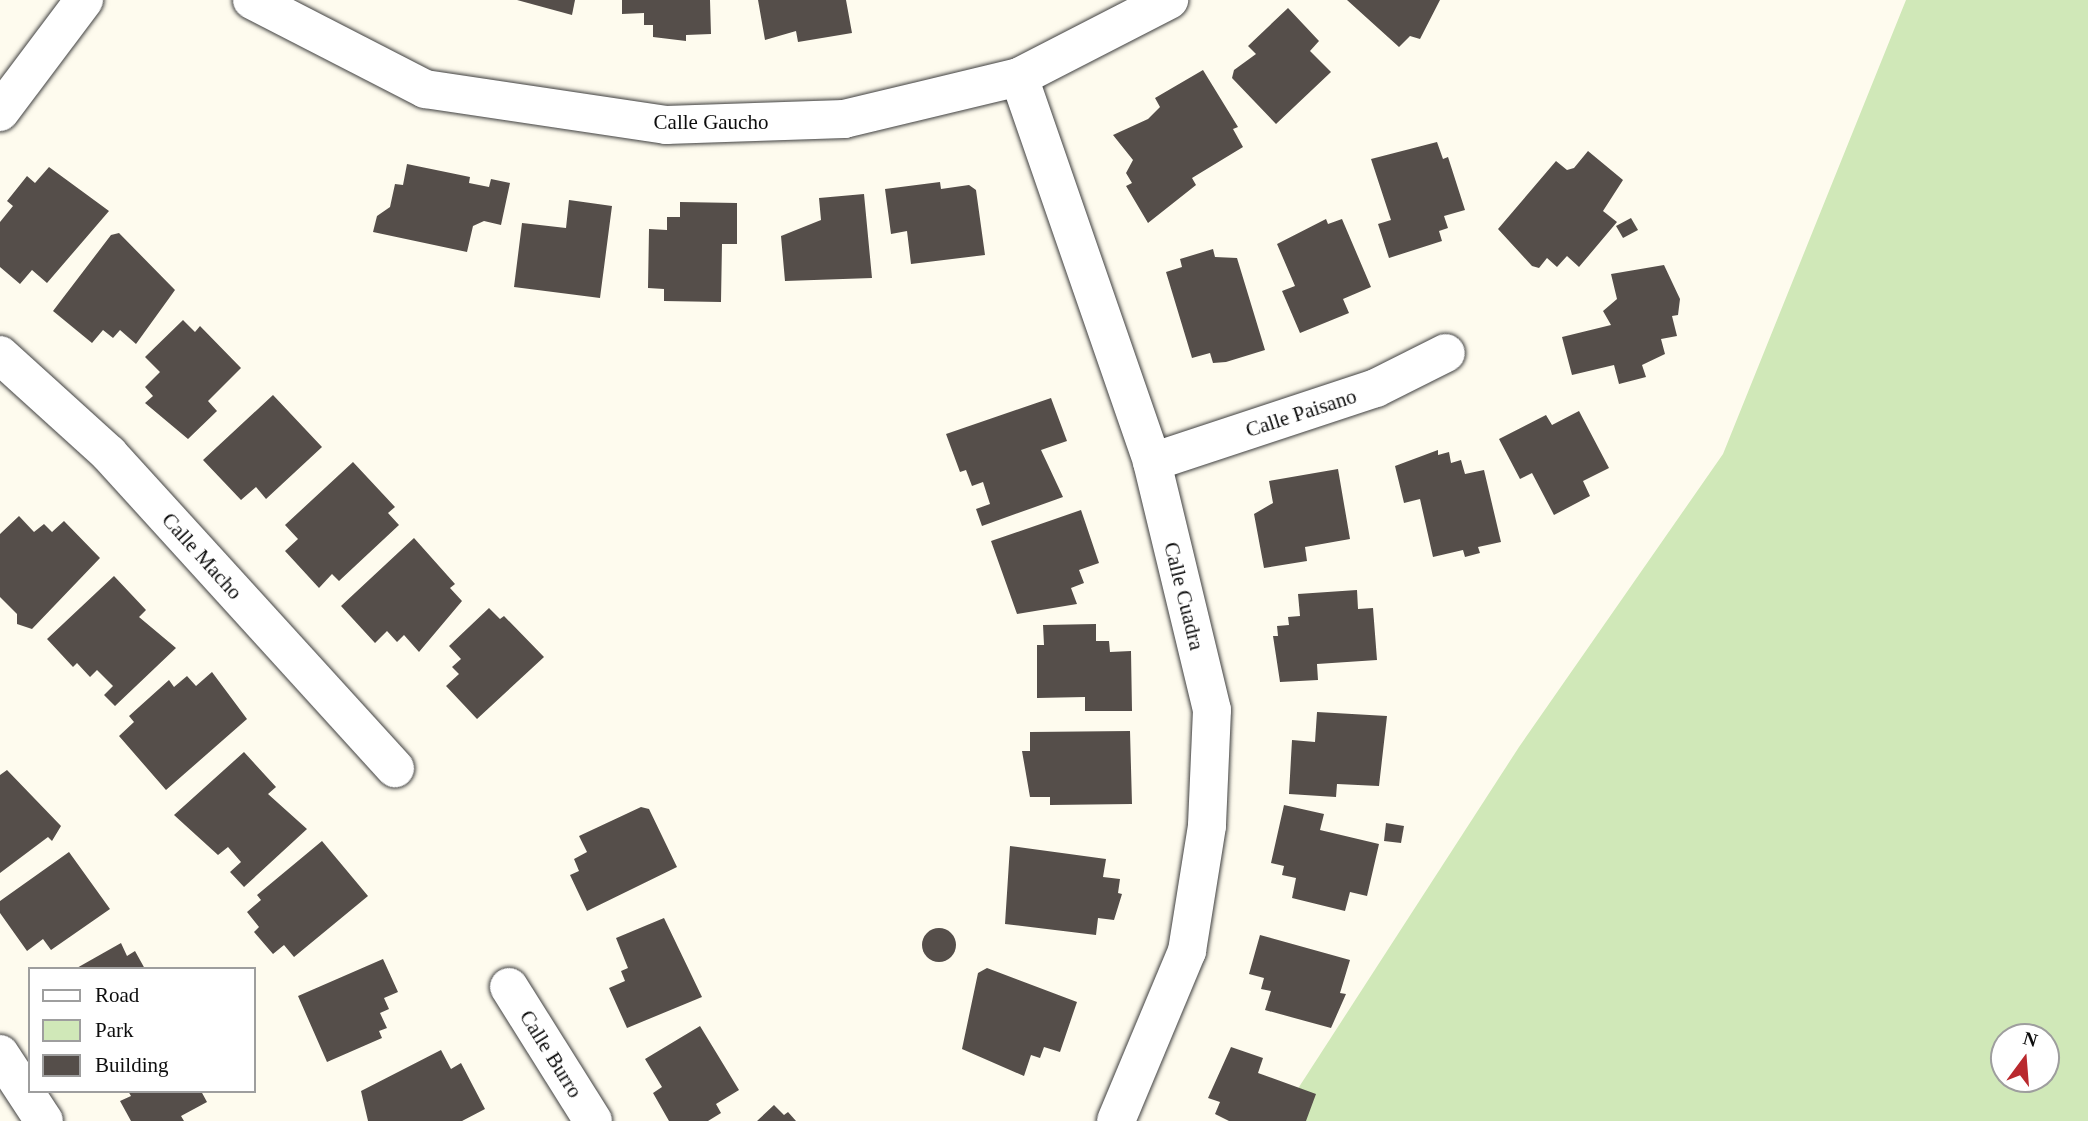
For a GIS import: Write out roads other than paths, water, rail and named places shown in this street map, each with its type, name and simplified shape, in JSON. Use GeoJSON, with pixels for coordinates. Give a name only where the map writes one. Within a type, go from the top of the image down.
{"type":"FeatureCollection","features":[{"type":"Feature","properties":{"kind":"street"},"geometry":{"type":"LineString","coordinates":[[0,112],[84,0]]}},
{"type":"Feature","properties":{"kind":"street","name":"Calle Gaucho"},"geometry":{"type":"LineString","coordinates":[[252,0],[425,89],[666,125],[844,119],[1019,78],[1169,0]]}},
{"type":"Feature","properties":{"kind":"street","name":"Calle Cuadra"},"geometry":{"type":"LineString","coordinates":[[1019,78],[1152,463],[1212,710],[1208,826],[1187,951],[1116,1121]]}},
{"type":"Feature","properties":{"kind":"street","name":"Calle Paisano"},"geometry":{"type":"LineString","coordinates":[[1152,463],[1376,388],[1446,353]]}},
{"type":"Feature","properties":{"kind":"street","name":"Calle Macho"},"geometry":{"type":"LineString","coordinates":[[0,355],[109,454],[395,768]]}},
{"type":"Feature","properties":{"kind":"street","name":"Calle Burro"},"geometry":{"type":"LineString","coordinates":[[509,987],[593,1121]]}},
{"type":"Feature","properties":{"kind":"street"},"geometry":{"type":"LineString","coordinates":[[0,1054],[44,1121]]}}]}
